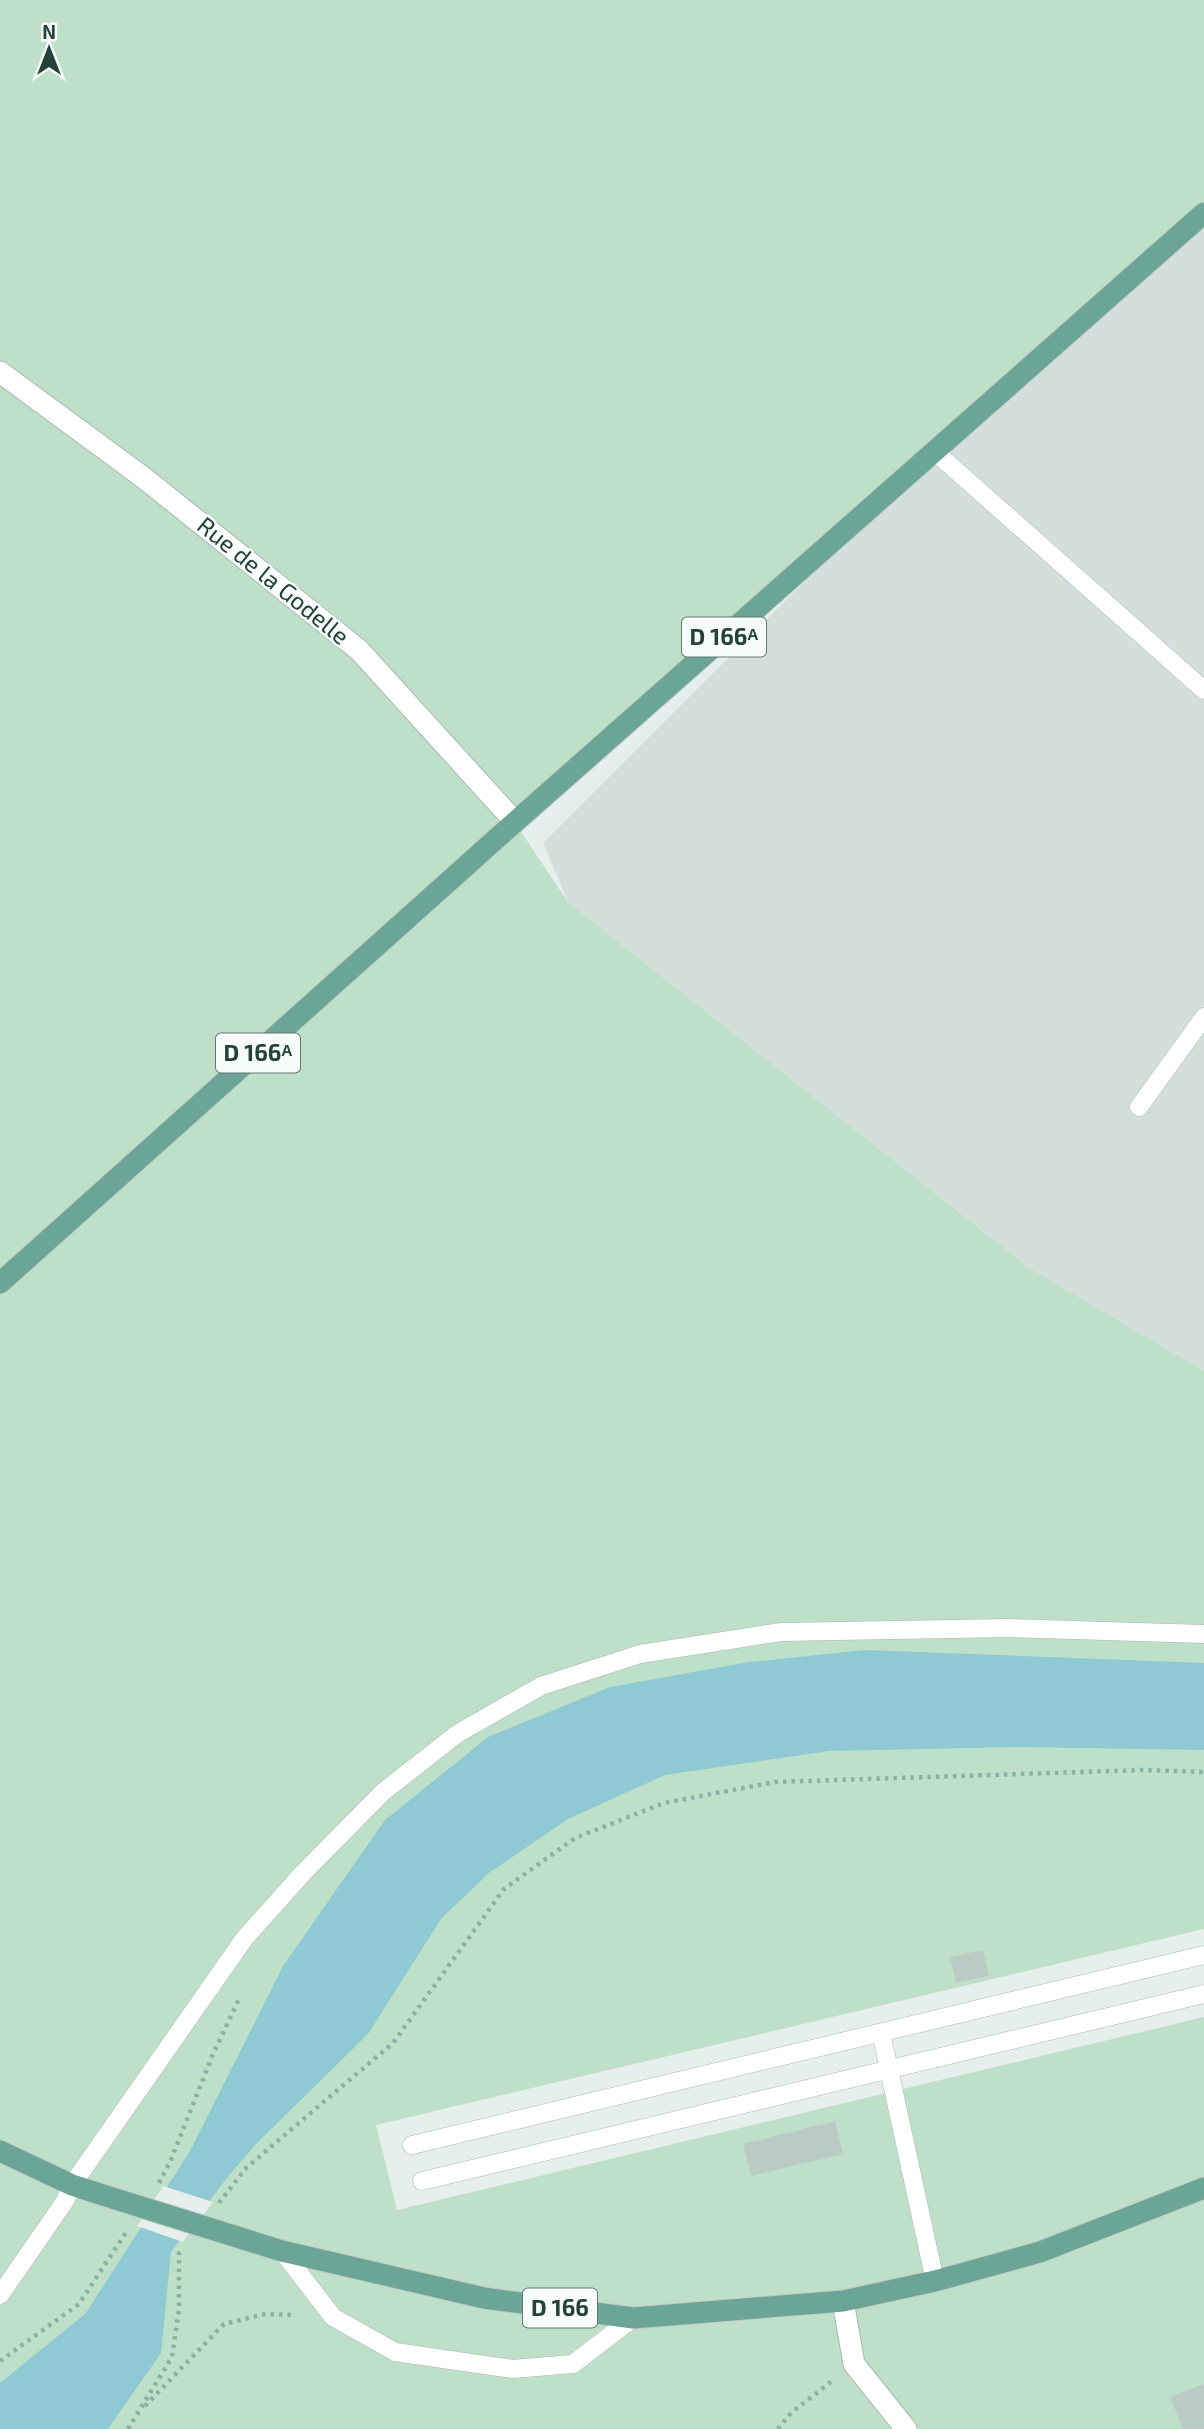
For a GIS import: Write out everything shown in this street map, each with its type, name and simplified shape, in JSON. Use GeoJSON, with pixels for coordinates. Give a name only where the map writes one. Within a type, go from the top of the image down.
{"type":"FeatureCollection","features":[{"type":"Feature","properties":{"kind":"main road","name":"D 166ᴬ"},"geometry":{"type":"LineString","coordinates":[[0,1283],[515,822],[1204,213]]}},
{"type":"Feature","properties":{"kind":"main road","name":"D 166"},"geometry":{"type":"LineString","coordinates":[[0,2151],[72,2185],[282,2251],[484,2298],[632,2318],[843,2301],[935,2281],[1040,2252],[1204,2188]]}},
{"type":"Feature","properties":{"kind":"street","name":"Rue de la Godelle"},"geometry":{"type":"LineString","coordinates":[[0,372],[144,478],[359,650],[515,822]]}},
{"type":"Feature","properties":{"kind":"street"},"geometry":{"type":"LineString","coordinates":[[843,2301],[854,2364],[906,2429]]}},
{"type":"Feature","properties":{"kind":"lane"},"geometry":{"type":"LineString","coordinates":[[934,452],[1204,690]]}},
{"type":"Feature","properties":{"kind":"lane"},"geometry":{"type":"LineString","coordinates":[[1139,1107],[1204,1017]]}},
{"type":"Feature","properties":{"kind":"lane"},"geometry":{"type":"LineString","coordinates":[[0,2295],[65,2201],[72,2185],[244,1939],[303,1873],[393,1784],[457,1734],[541,1686],[639,1654],[781,1632],[1007,1628],[1204,1633]]}},
{"type":"Feature","properties":{"kind":"lane"},"geometry":{"type":"LineString","coordinates":[[412,2145],[1204,1955]]}},
{"type":"Feature","properties":{"kind":"lane"},"geometry":{"type":"LineString","coordinates":[[422,2181],[1204,1994]]}},
{"type":"Feature","properties":{"kind":"lane"},"geometry":{"type":"LineString","coordinates":[[881,2033],[935,2281]]}},
{"type":"Feature","properties":{"kind":"lane"},"geometry":{"type":"LineString","coordinates":[[282,2251],[333,2317],[395,2352],[513,2369],[573,2364],[632,2318]]}},
{"type":"Feature","properties":{"kind":"path"},"geometry":{"type":"LineString","coordinates":[[213,2211],[246,2168],[393,2043],[504,1889],[575,1838],[664,1803],[775,1782],[1143,1770],[1204,1772]]}},
{"type":"Feature","properties":{"kind":"path"},"geometry":{"type":"LineString","coordinates":[[158,2186],[242,1992]]}},
{"type":"Feature","properties":{"kind":"path"},"geometry":{"type":"LineString","coordinates":[[0,2361],[79,2304],[129,2228]]}},
{"type":"Feature","properties":{"kind":"path"},"geometry":{"type":"LineString","coordinates":[[128,2429],[172,2357],[179,2309],[179,2253],[188,2243]]}},
{"type":"Feature","properties":{"kind":"path"},"geometry":{"type":"LineString","coordinates":[[137,2414],[224,2324],[265,2314],[333,2317]]}},
{"type":"Feature","properties":{"kind":"path"},"geometry":{"type":"LineString","coordinates":[[778,2429],[791,2413],[854,2364]]}},
{"type":"Feature","properties":{"kind":"shaded area"},"geometry":{"type":"Polygon","coordinates":[[[1204,213],[1204,1371],[1028,1267],[568,902],[543,843],[934,452],[1204,213]]]}},
{"type":"Feature","properties":{"kind":"green space"},"geometry":{"type":"Polygon","coordinates":[[[0,0],[1204,0],[1204,213],[515,823],[568,902],[1028,1267],[1204,1371],[1204,1929],[376,2125],[397,2210],[1204,2017],[1204,2429],[0,2429],[0,0]]]}},
{"type":"Feature","properties":{"kind":"water"},"geometry":{"type":"Polygon","coordinates":[[[866,1650],[1204,1663],[1204,1750],[1019,1747],[829,1751],[665,1775],[568,1819],[489,1873],[441,1919],[368,2034],[257,2143],[226,2179],[171,2252],[161,2353],[108,2429],[0,2429],[0,2383],[86,2313],[190,2151],[283,1966],[385,1820],[488,1737],[610,1687],[749,1662],[866,1650]]]}},
{"type":"Feature","properties":{"kind":"pier"},"geometry":{"type":"Polygon","coordinates":[[[163,2186],[213,2202],[183,2242],[137,2226],[163,2186]]]}},
{"type":"Feature","properties":{"kind":"building"},"geometry":{"type":"Polygon","coordinates":[[[983,1950],[989,1976],[956,1983],[950,1957],[983,1950]]]}},
{"type":"Feature","properties":{"kind":"building"},"geometry":{"type":"Polygon","coordinates":[[[835,2121],[843,2154],[751,2176],[743,2144],[835,2121]]]}},
{"type":"Feature","properties":{"kind":"building"},"geometry":{"type":"Polygon","coordinates":[[[1204,2384],[1204,2429],[1183,2429],[1170,2397],[1204,2384]]]}}]}
